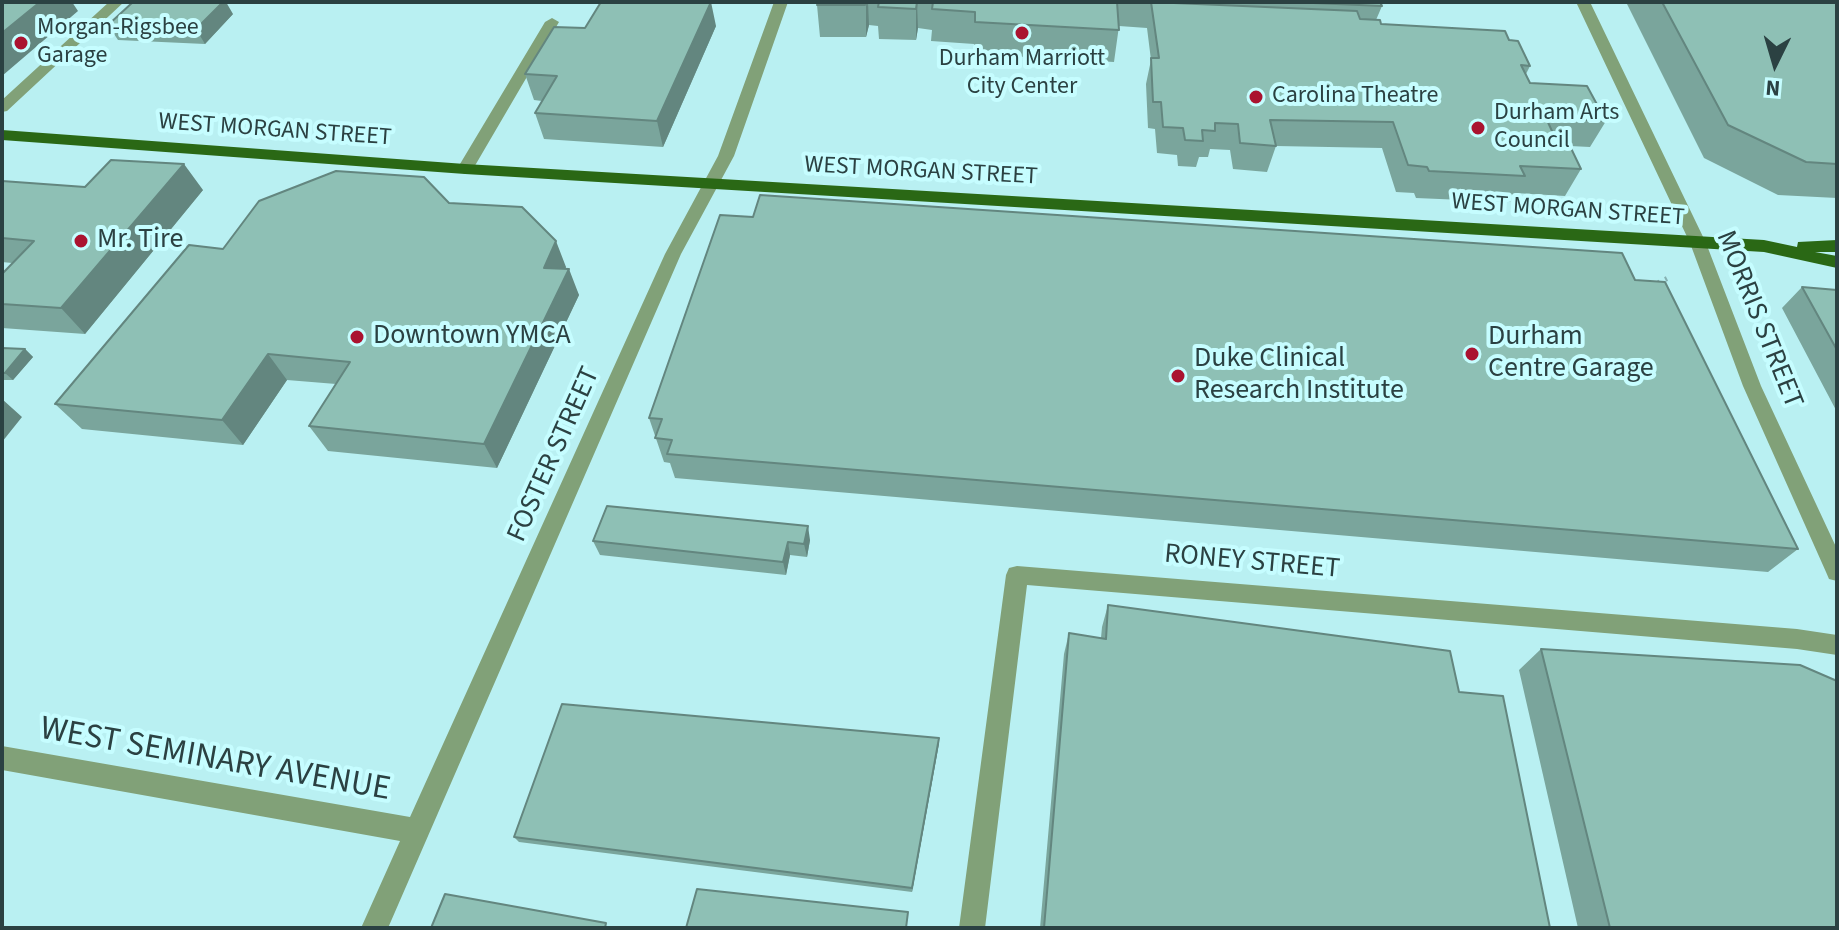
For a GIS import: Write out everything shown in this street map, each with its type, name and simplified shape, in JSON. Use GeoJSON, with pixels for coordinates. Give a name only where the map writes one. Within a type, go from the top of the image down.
{"type":"FeatureCollection","features":[{"type":"Feature","properties":{"kind":"main road","name":"WEST MORGAN STREET"},"geometry":{"type":"LineString","coordinates":[[2,135],[465,169],[1764,246],[1837,262]]}},
{"type":"Feature","properties":{"kind":"main road"},"geometry":{"type":"LineString","coordinates":[[1764,246],[1837,246]]}},
{"type":"Feature","properties":{"kind":"street"},"geometry":{"type":"LineString","coordinates":[[2,108],[117,2]]}},
{"type":"Feature","properties":{"kind":"street","name":"FOSTER STREET"},"geometry":{"type":"LineString","coordinates":[[374,928],[673,254],[726,156],[781,2]]}},
{"type":"Feature","properties":{"kind":"street","name":"MORRIS STREET"},"geometry":{"type":"LineString","coordinates":[[1583,2],[1698,243],[1752,386],[1828,535],[1837,572]]}},
{"type":"Feature","properties":{"kind":"street"},"geometry":{"type":"LineString","coordinates":[[465,169],[552,22]]}},
{"type":"Feature","properties":{"kind":"street","name":"RONEY STREET"},"geometry":{"type":"LineString","coordinates":[[972,928],[1017,575],[1735,633],[1837,645]]}},
{"type":"Feature","properties":{"kind":"street","name":"WEST SEMINARY AVENUE"},"geometry":{"type":"LineString","coordinates":[[2,758],[417,831]]}},
{"type":"Feature","properties":{"kind":"path"},"geometry":{"type":"LineString","coordinates":[[1658,283],[1668,278]]}},
{"type":"Feature","properties":{"kind":"building"},"geometry":{"type":"Polygon","coordinates":[[[2,2],[40,2],[2,33],[2,2]]]}},
{"type":"Feature","properties":{"kind":"building"},"geometry":{"type":"Polygon","coordinates":[[[133,2],[223,2],[196,29],[108,25],[133,2]]]}},
{"type":"Feature","properties":{"kind":"building"},"geometry":{"type":"Polygon","coordinates":[[[601,2],[711,2],[657,121],[535,113],[557,76],[525,74],[554,27],[585,28],[601,2]]]}},
{"type":"Feature","properties":{"kind":"building"},"geometry":{"type":"Polygon","coordinates":[[[818,2],[866,2],[865,5],[817,5],[818,2]]]}},
{"type":"Feature","properties":{"kind":"building"},"geometry":{"type":"Polygon","coordinates":[[[879,2],[917,2],[916,9],[878,7],[879,2]]]}},
{"type":"Feature","properties":{"kind":"building"},"geometry":{"type":"Polygon","coordinates":[[[933,2],[1117,2],[1119,30],[975,22],[975,12],[932,9],[933,2]]]}},
{"type":"Feature","properties":{"kind":"building"},"geometry":{"type":"Polygon","coordinates":[[[1151,2],[1357,11],[1360,19],[1380,20],[1381,24],[1505,31],[1509,40],[1518,41],[1530,66],[1521,65],[1530,83],[1587,86],[1606,121],[1546,118],[1557,142],[1568,142],[1581,169],[1520,166],[1525,176],[1429,171],[1427,167],[1408,165],[1393,122],[1270,120],[1276,146],[1240,143],[1238,124],[1215,123],[1215,131],[1202,130],[1203,141],[1185,140],[1183,128],[1163,127],[1161,102],[1153,102],[1151,58],[1159,58],[1151,2]]]}},
{"type":"Feature","properties":{"kind":"building"},"geometry":{"type":"Polygon","coordinates":[[[1290,2],[1380,2],[1382,6],[1290,2]]]}},
{"type":"Feature","properties":{"kind":"building"},"geometry":{"type":"Polygon","coordinates":[[[1662,2],[1837,2],[1837,164],[1806,162],[1728,125],[1662,2]]]}},
{"type":"Feature","properties":{"kind":"building"},"geometry":{"type":"Polygon","coordinates":[[[111,160],[184,164],[61,308],[2,304],[2,274],[34,241],[2,238],[2,181],[85,187],[111,160]]]}},
{"type":"Feature","properties":{"kind":"building","name":"Downtown YMCA"},"geometry":{"type":"Polygon","coordinates":[[[336,171],[424,177],[449,203],[522,207],[556,241],[544,268],[569,269],[484,444],[309,426],[350,362],[268,354],[222,420],[55,404],[189,245],[223,249],[259,201],[336,171]]]}},
{"type":"Feature","properties":{"kind":"building","name":"Duke Clinical Research Institute"},"geometry":{"type":"Polygon","coordinates":[[[760,195],[1622,253],[1635,280],[1665,282],[1798,549],[667,454],[672,440],[655,438],[662,419],[649,418],[720,215],[753,217],[760,195]]]}},
{"type":"Feature","properties":{"kind":"building"},"geometry":{"type":"Polygon","coordinates":[[[1802,287],[1837,290],[1837,350],[1802,287]]]}},
{"type":"Feature","properties":{"kind":"building"},"geometry":{"type":"Polygon","coordinates":[[[2,348],[25,349],[5,373],[2,373],[2,348]]]}},
{"type":"Feature","properties":{"kind":"building"},"geometry":{"type":"Polygon","coordinates":[[[607,506],[808,526],[804,544],[788,542],[783,562],[593,541],[607,506]]]}},
{"type":"Feature","properties":{"kind":"building"},"geometry":{"type":"Polygon","coordinates":[[[1108,605],[1450,651],[1459,692],[1503,696],[1550,928],[1044,928],[1069,633],[1106,639],[1108,605]]]}},
{"type":"Feature","properties":{"kind":"building"},"geometry":{"type":"Polygon","coordinates":[[[1541,649],[1800,665],[1837,681],[1837,928],[1610,928],[1541,649]]]}},
{"type":"Feature","properties":{"kind":"building"},"geometry":{"type":"Polygon","coordinates":[[[562,704],[939,738],[912,888],[514,837],[562,704]]]}},
{"type":"Feature","properties":{"kind":"building"},"geometry":{"type":"Polygon","coordinates":[[[697,889],[908,912],[906,928],[686,928],[697,889]]]}},
{"type":"Feature","properties":{"kind":"building"},"geometry":{"type":"Polygon","coordinates":[[[445,894],[606,923],[605,928],[431,928],[445,894]]]}},
{"type":"Feature","properties":{"kind":"place","name":"Durham Marriott City Center"},"geometry":{"type":"Point","coordinates":[1022,33]}},
{"type":"Feature","properties":{"kind":"place","name":"Morgan-Rigsbee Garage"},"geometry":{"type":"Point","coordinates":[21,43]}},
{"type":"Feature","properties":{"kind":"place","name":"Carolina Theatre"},"geometry":{"type":"Point","coordinates":[1256,97]}},
{"type":"Feature","properties":{"kind":"place","name":"Durham Arts Council"},"geometry":{"type":"Point","coordinates":[1478,128]}},
{"type":"Feature","properties":{"kind":"place","name":"Mr. Tire"},"geometry":{"type":"Point","coordinates":[81,241]}},
{"type":"Feature","properties":{"kind":"place","name":"Downtown YMCA"},"geometry":{"type":"Point","coordinates":[357,337]}},
{"type":"Feature","properties":{"kind":"place","name":"Durham Centre Garage"},"geometry":{"type":"Point","coordinates":[1472,354]}},
{"type":"Feature","properties":{"kind":"place","name":"Duke Clinical Research Institute"},"geometry":{"type":"Point","coordinates":[1178,376]}}]}
